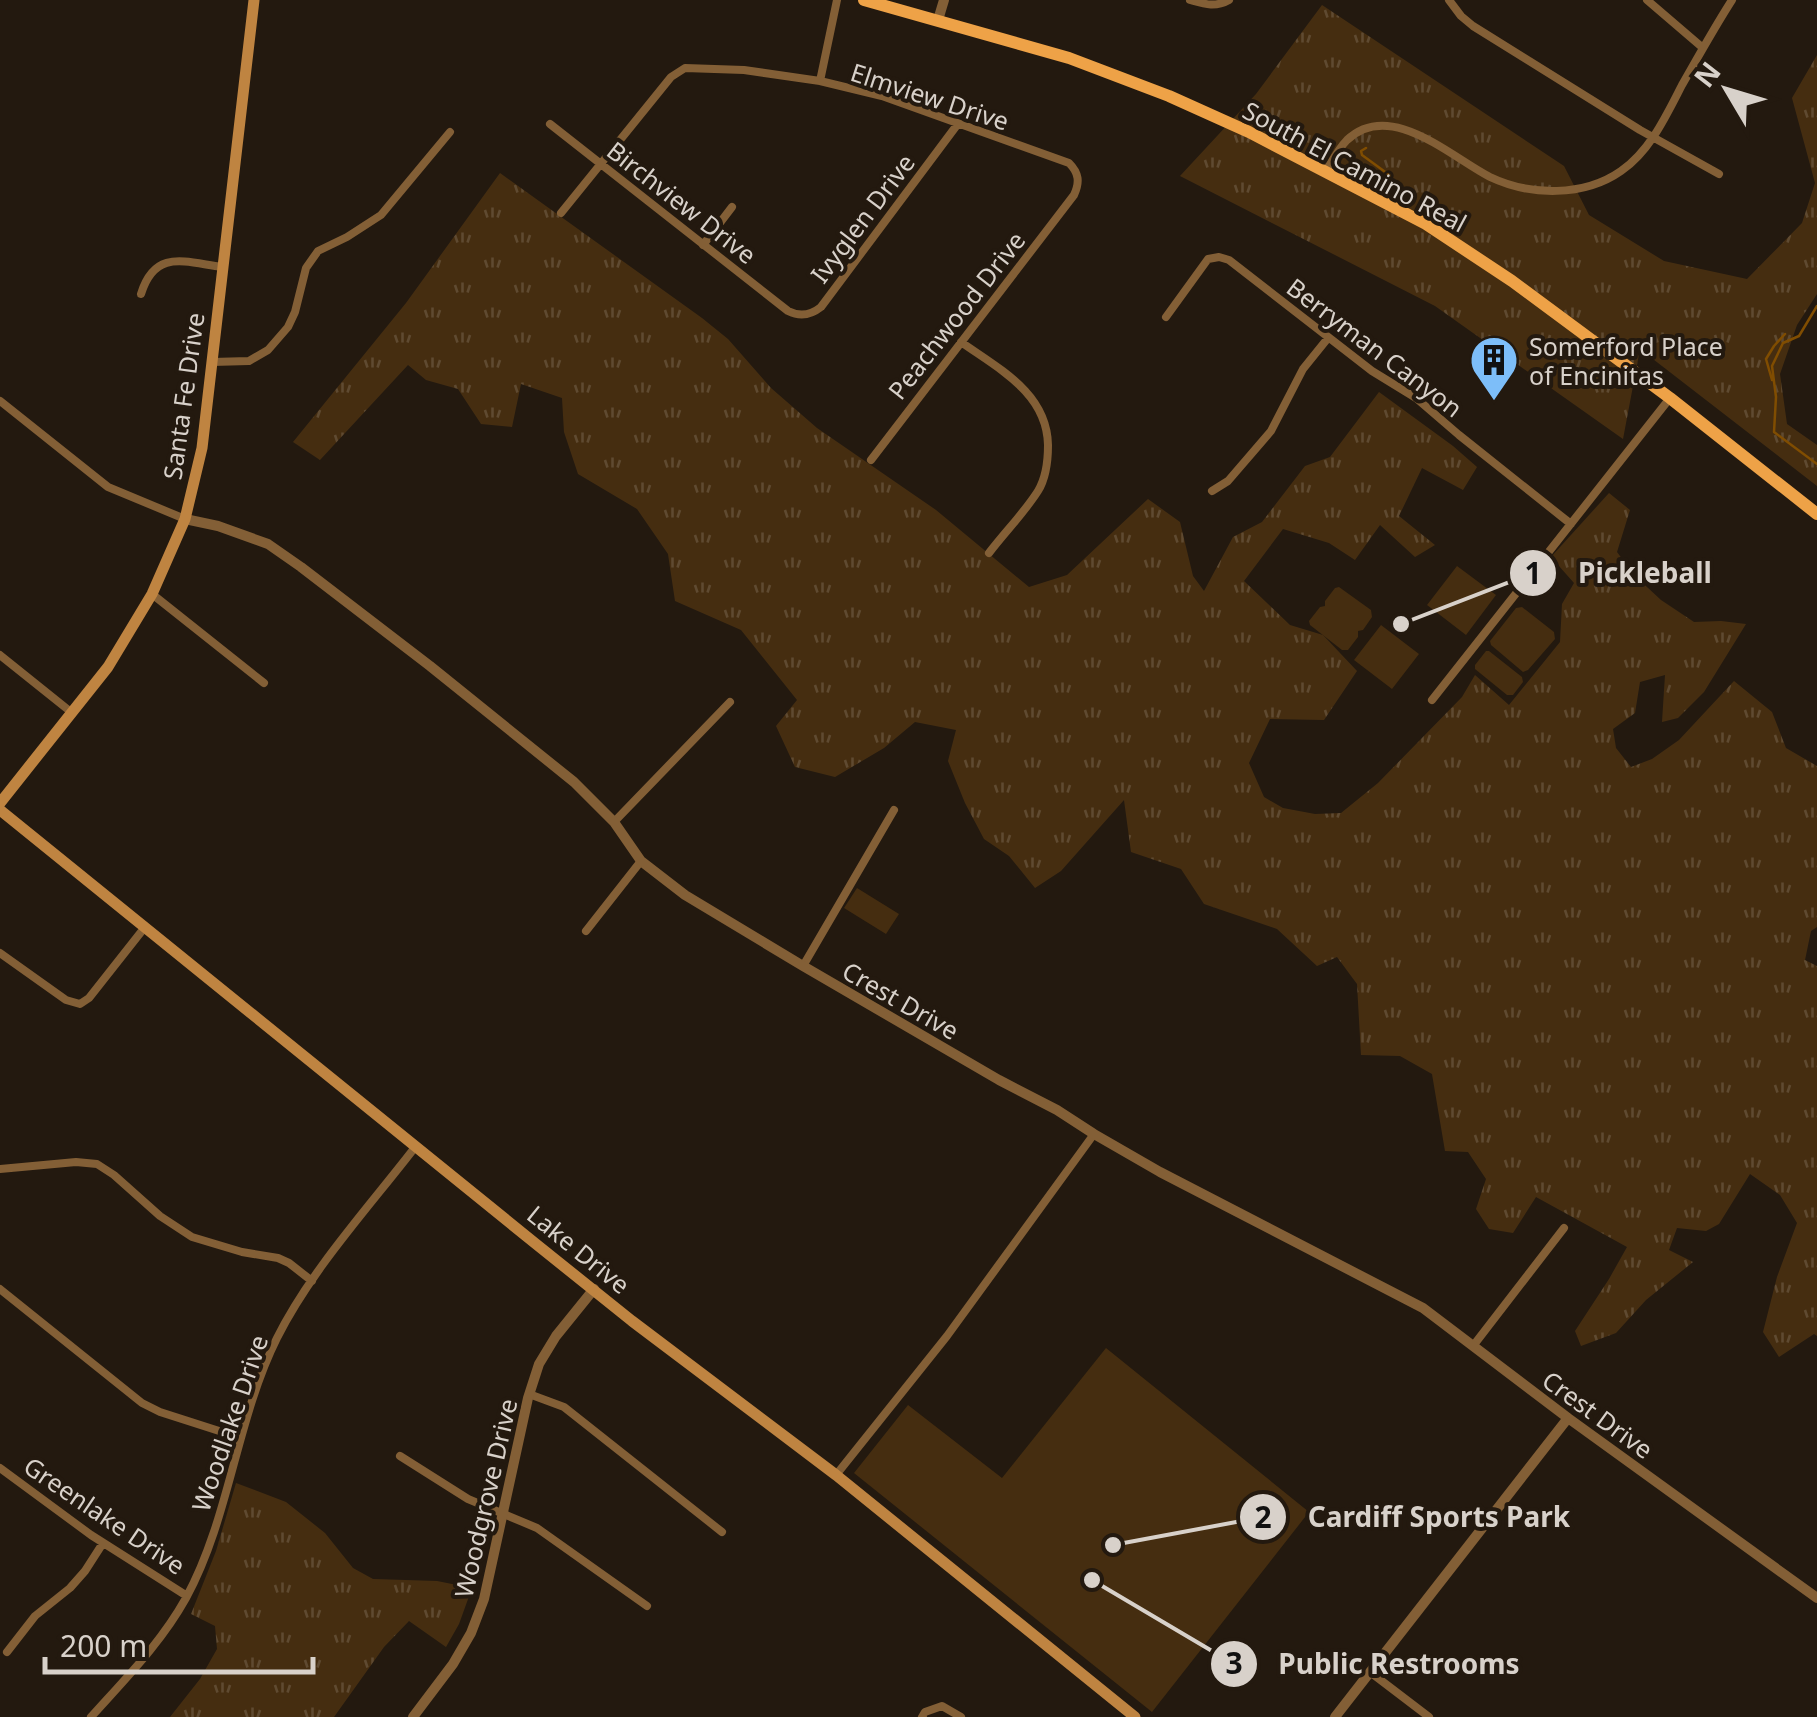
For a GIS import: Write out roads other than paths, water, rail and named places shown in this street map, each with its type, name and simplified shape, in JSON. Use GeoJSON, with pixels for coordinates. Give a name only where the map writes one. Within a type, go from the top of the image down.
{"type":"FeatureCollection","features":[{"type":"Feature","properties":{"kind":"main road","name":"Santa Fe Drive"},"geometry":{"type":"LineString","coordinates":[[0,807],[108,667],[152,594],[185,519],[199,466],[254,0]]}},
{"type":"Feature","properties":{"kind":"main road","name":"South El Camino Real"},"geometry":{"type":"LineString","coordinates":[[864,0],[1069,58],[1170,96],[1426,224],[1670,398],[1817,514]]}},
{"type":"Feature","properties":{"kind":"main road","name":"Lake Drive"},"geometry":{"type":"LineString","coordinates":[[0,807],[536,1244],[836,1476],[1134,1717]]}},
{"type":"Feature","properties":{"kind":"street"},"geometry":{"type":"LineString","coordinates":[[820,81],[837,0]]}},
{"type":"Feature","properties":{"kind":"street"},"geometry":{"type":"LineString","coordinates":[[938,20],[944,0]]}},
{"type":"Feature","properties":{"kind":"street"},"geometry":{"type":"LineString","coordinates":[[1190,0],[1208,6],[1228,0]]}},
{"type":"Feature","properties":{"kind":"street"},"geometry":{"type":"LineString","coordinates":[[1449,0],[1473,26],[1719,174]]}},
{"type":"Feature","properties":{"kind":"street"},"geometry":{"type":"LineString","coordinates":[[1647,0],[1703,48]]}},
{"type":"Feature","properties":{"kind":"street"},"geometry":{"type":"LineString","coordinates":[[1326,171],[1346,140],[1371,128],[1392,125],[1415,133],[1491,178],[1524,188],[1560,191],[1590,187],[1620,172],[1653,137],[1732,0]]}},
{"type":"Feature","properties":{"kind":"street","name":"Elmview Drive"},"geometry":{"type":"LineString","coordinates":[[601,163],[681,69],[744,70],[820,81],[882,96],[1068,163],[1078,178],[1074,195]]}},
{"type":"Feature","properties":{"kind":"street","name":"Birchview Drive"},"geometry":{"type":"LineString","coordinates":[[550,124],[788,311]]}},
{"type":"Feature","properties":{"kind":"street","name":"Ivyglen Drive"},"geometry":{"type":"LineString","coordinates":[[788,311],[796,315],[814,313],[821,307],[957,125]]}},
{"type":"Feature","properties":{"kind":"street"},"geometry":{"type":"LineString","coordinates":[[212,362],[249,361],[268,350],[288,327],[306,268],[318,251],[382,215],[450,132]]}},
{"type":"Feature","properties":{"kind":"street"},"geometry":{"type":"LineString","coordinates":[[561,213],[601,163]]}},
{"type":"Feature","properties":{"kind":"street","name":"Peachwood Drive"},"geometry":{"type":"LineString","coordinates":[[871,460],[1074,195]]}},
{"type":"Feature","properties":{"kind":"street"},"geometry":{"type":"LineString","coordinates":[[703,245],[732,207]]}},
{"type":"Feature","properties":{"kind":"street","name":"Berryman Canyon"},"geometry":{"type":"LineString","coordinates":[[1166,317],[1208,258],[1228,260],[1372,371],[1416,398],[1571,524]]}},
{"type":"Feature","properties":{"kind":"street"},"geometry":{"type":"LineString","coordinates":[[141,294],[152,270],[163,262],[222,267]]}},
{"type":"Feature","properties":{"kind":"street"},"geometry":{"type":"LineString","coordinates":[[1212,491],[1228,480],[1271,431],[1303,369],[1328,338]]}},
{"type":"Feature","properties":{"kind":"street"},"geometry":{"type":"LineString","coordinates":[[961,342],[1026,390],[1045,422],[1048,436],[1048,461],[1040,488],[988,553]]}},
{"type":"Feature","properties":{"kind":"street"},"geometry":{"type":"LineString","coordinates":[[1432,700],[1670,398]]}},
{"type":"Feature","properties":{"kind":"street","name":"Crest Drive"},"geometry":{"type":"LineString","coordinates":[[0,401],[108,487],[185,519],[268,544],[574,782],[614,822],[641,862],[685,894],[1160,1172],[1423,1308],[1817,1598]]}},
{"type":"Feature","properties":{"kind":"street"},"geometry":{"type":"LineString","coordinates":[[152,594],[264,683]]}},
{"type":"Feature","properties":{"kind":"street"},"geometry":{"type":"LineString","coordinates":[[0,654],[71,712]]}},
{"type":"Feature","properties":{"kind":"street"},"geometry":{"type":"LineString","coordinates":[[614,822],[730,702]]}},
{"type":"Feature","properties":{"kind":"street"},"geometry":{"type":"LineString","coordinates":[[803,966],[894,810]]}},
{"type":"Feature","properties":{"kind":"street"},"geometry":{"type":"LineString","coordinates":[[586,932],[641,862]]}},
{"type":"Feature","properties":{"kind":"street"},"geometry":{"type":"LineString","coordinates":[[0,953],[66,1000],[80,1004],[89,998],[145,927]]}},
{"type":"Feature","properties":{"kind":"street"},"geometry":{"type":"LineString","coordinates":[[836,1476],[1002,1262],[1094,1134]]}},
{"type":"Feature","properties":{"kind":"street","name":"Woodlake Drive"},"geometry":{"type":"LineString","coordinates":[[90,1717],[141,1663],[187,1596],[208,1546],[241,1438],[279,1334],[312,1280],[416,1146]]}},
{"type":"Feature","properties":{"kind":"street"},"geometry":{"type":"LineString","coordinates":[[0,1168],[97,1164],[192,1237],[278,1258],[312,1280]]}},
{"type":"Feature","properties":{"kind":"street"},"geometry":{"type":"LineString","coordinates":[[1473,1346],[1564,1228]]}},
{"type":"Feature","properties":{"kind":"street"},"geometry":{"type":"LineString","coordinates":[[0,1289],[142,1403],[241,1438]]}},
{"type":"Feature","properties":{"kind":"street","name":"Woodgrove Drive"},"geometry":{"type":"LineString","coordinates":[[414,1717],[471,1634],[484,1599],[539,1364],[594,1289]]}},
{"type":"Feature","properties":{"kind":"street"},"geometry":{"type":"LineString","coordinates":[[529,1394],[564,1407],[722,1532]]}},
{"type":"Feature","properties":{"kind":"street"},"geometry":{"type":"LineString","coordinates":[[1334,1717],[1568,1418]]}},
{"type":"Feature","properties":{"kind":"street"},"geometry":{"type":"LineString","coordinates":[[400,1456],[468,1499],[537,1528],[647,1606]]}},
{"type":"Feature","properties":{"kind":"street","name":"Greenlake Drive"},"geometry":{"type":"LineString","coordinates":[[0,1468],[187,1596]]}},
{"type":"Feature","properties":{"kind":"street"},"geometry":{"type":"LineString","coordinates":[[7,1652],[35,1616],[85,1571],[103,1542]]}},
{"type":"Feature","properties":{"kind":"street"},"geometry":{"type":"LineString","coordinates":[[1370,1672],[1429,1717]]}},
{"type":"Feature","properties":{"kind":"street"},"geometry":{"type":"LineString","coordinates":[[924,1715],[942,1706],[961,1717]]}},
{"type":"Feature","properties":{"kind":"waterway"},"geometry":{"type":"LineString","coordinates":[[1366,148],[1362,155],[1388,174]]}},
{"type":"Feature","properties":{"kind":"waterway"},"geometry":{"type":"LineString","coordinates":[[1817,306],[1799,336],[1783,343],[1772,366],[1776,397],[1774,432],[1817,464]]}},
{"type":"Feature","properties":{"kind":"waterway"},"geometry":{"type":"LineString","coordinates":[[1772,380],[1766,359],[1785,334]]}},
{"type":"Feature","properties":{"kind":"place","name":"Somerford Place of Encinitas"},"geometry":{"type":"Point","coordinates":[1494,402]}},
{"type":"Feature","properties":{"kind":"place","name":"Pickleball"},"geometry":{"type":"Point","coordinates":[1401,624]}},
{"type":"Feature","properties":{"kind":"place","name":"Cardiff Sports Park"},"geometry":{"type":"Point","coordinates":[1113,1545]}},
{"type":"Feature","properties":{"kind":"place","name":"Public Restrooms"},"geometry":{"type":"Point","coordinates":[1092,1580]}}]}
